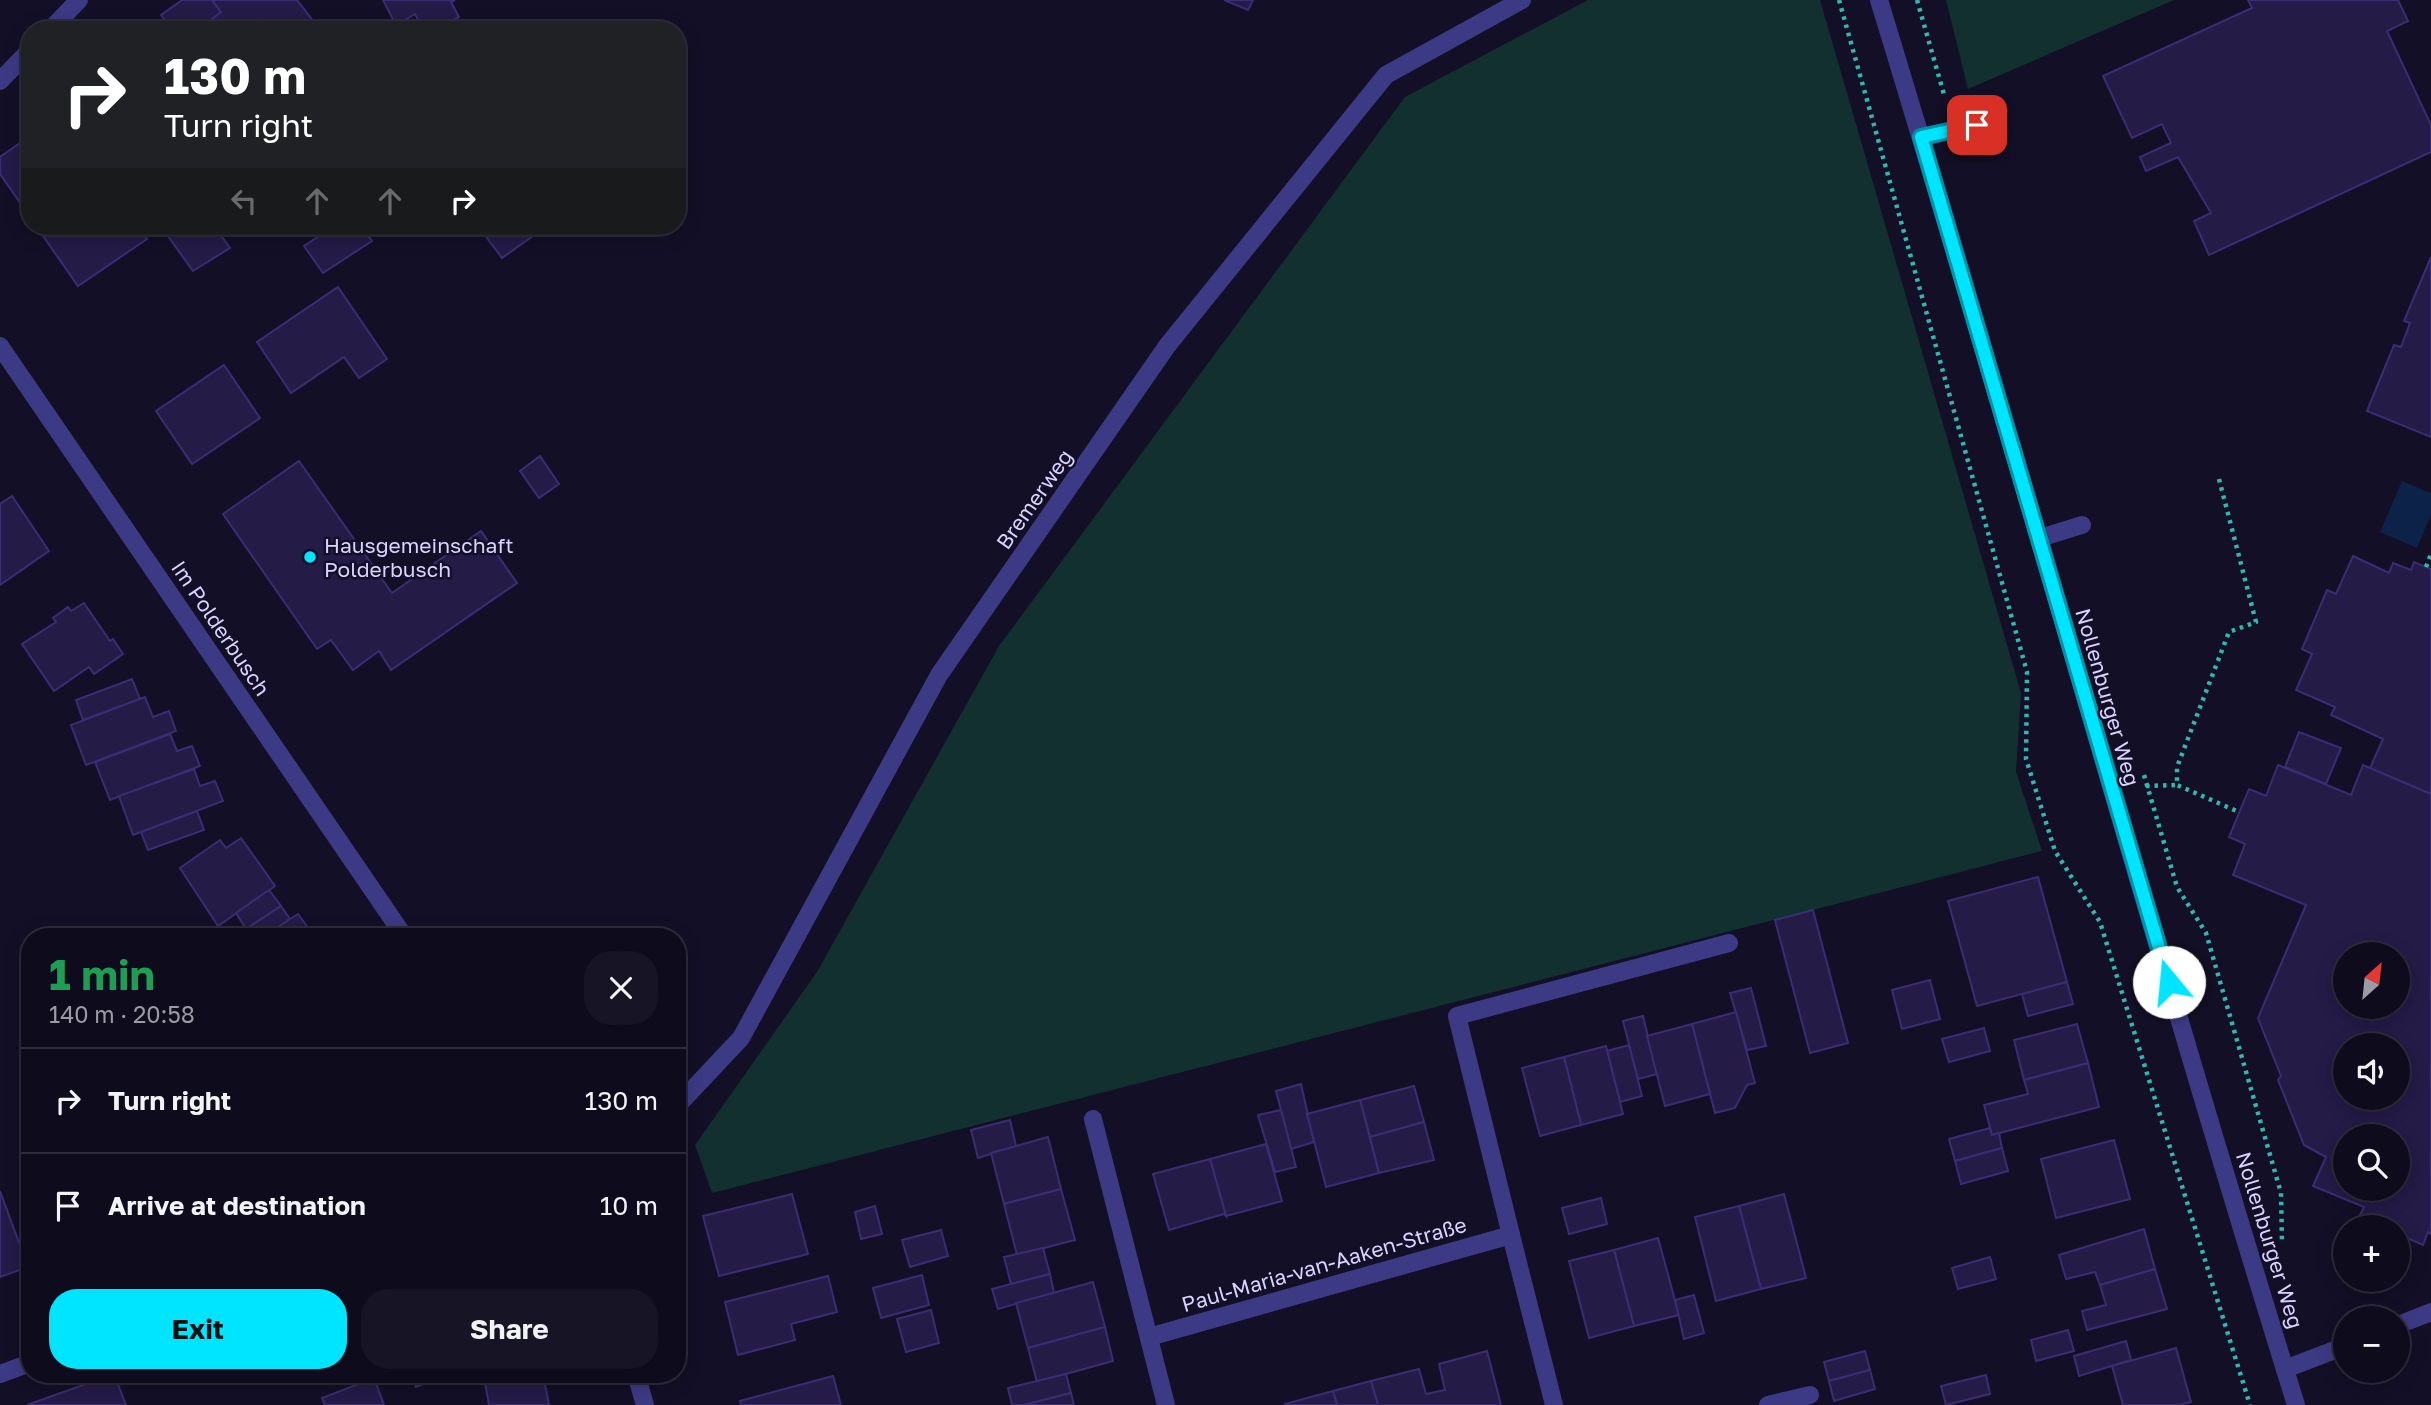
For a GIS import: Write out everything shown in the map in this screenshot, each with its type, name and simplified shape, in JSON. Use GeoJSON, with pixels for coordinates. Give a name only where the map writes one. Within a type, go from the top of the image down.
{"type":"FeatureCollection","features":[{"type":"Feature","properties":{"kind":"street"},"geometry":{"type":"LineString","coordinates":[[59,21],[79,0]]}},
{"type":"Feature","properties":{"kind":"street","name":"Bremerweg"},"geometry":{"type":"LineString","coordinates":[[686,1096],[741,1038],[939,675],[1167,346],[1386,75],[1522,0]]}},
{"type":"Feature","properties":{"kind":"street","name":"Nollenburger Weg"},"geometry":{"type":"LineString","coordinates":[[1879,0],[2040,538],[2114,802],[2296,1405]]}},
{"type":"Feature","properties":{"kind":"street"},"geometry":{"type":"LineString","coordinates":[[0,81],[21,59]]}},
{"type":"Feature","properties":{"kind":"street"},"geometry":{"type":"LineString","coordinates":[[1921,137],[1977,125]]}},
{"type":"Feature","properties":{"kind":"street","name":"Im Polderbusch"},"geometry":{"type":"LineString","coordinates":[[0,346],[399,928]]}},
{"type":"Feature","properties":{"kind":"street"},"geometry":{"type":"LineString","coordinates":[[2040,538],[2082,525]]}},
{"type":"Feature","properties":{"kind":"street"},"geometry":{"type":"LineString","coordinates":[[1554,1405],[1457,1016],[1729,943]]}},
{"type":"Feature","properties":{"kind":"street"},"geometry":{"type":"LineString","coordinates":[[1093,1119],[1166,1405]]}},
{"type":"Feature","properties":{"kind":"street","name":"Paul-Maria-van-Aaken-Straße"},"geometry":{"type":"LineString","coordinates":[[1149,1337],[1511,1235]]}},
{"type":"Feature","properties":{"kind":"street"},"geometry":{"type":"LineString","coordinates":[[2410,1320],[2431,1312]]}},
{"type":"Feature","properties":{"kind":"street"},"geometry":{"type":"LineString","coordinates":[[2285,1369],[2333,1351]]}},
{"type":"Feature","properties":{"kind":"street"},"geometry":{"type":"LineString","coordinates":[[0,1374],[21,1366]]}},
{"type":"Feature","properties":{"kind":"street"},"geometry":{"type":"LineString","coordinates":[[639,1383],[645,1405]]}},
{"type":"Feature","properties":{"kind":"street"},"geometry":{"type":"LineString","coordinates":[[1768,1405],[1810,1395]]}},
{"type":"Feature","properties":{"kind":"path"},"geometry":{"type":"LineString","coordinates":[[1839,0],[2027,672],[2026,759],[2055,851],[2099,922],[2250,1405]]}},
{"type":"Feature","properties":{"kind":"path"},"geometry":{"type":"LineString","coordinates":[[1917,0],[1954,130]]}},
{"type":"Feature","properties":{"kind":"path"},"geometry":{"type":"LineString","coordinates":[[2219,479],[2256,622],[2229,632],[2177,767],[2177,785],[2239,812]]}},
{"type":"Feature","properties":{"kind":"path"},"geometry":{"type":"LineString","coordinates":[[2426,567],[2431,554]]}},
{"type":"Feature","properties":{"kind":"path"},"geometry":{"type":"LineString","coordinates":[[2144,773],[2177,887],[2206,933],[2281,1193],[2282,1248]]}},
{"type":"Feature","properties":{"kind":"green space"},"geometry":{"type":"Polygon","coordinates":[[[1588,0],[1820,0],[2021,693],[2016,772],[2042,851],[712,1193],[695,1145],[817,972],[999,646],[1405,97],[1588,0]]]}},
{"type":"Feature","properties":{"kind":"green space"},"geometry":{"type":"Polygon","coordinates":[[[1946,0],[2174,0],[1968,89],[1946,0]]]}},
{"type":"Feature","properties":{"kind":"water"},"geometry":{"type":"Polygon","coordinates":[[[2402,481],[2431,493],[2431,515],[2417,548],[2380,532],[2402,481]]]}},
{"type":"Feature","properties":{"kind":"building"},"geometry":{"type":"Polygon","coordinates":[[[182,0],[212,0],[221,12],[210,21],[165,21],[161,15],[182,0]]]}},
{"type":"Feature","properties":{"kind":"building"},"geometry":{"type":"Polygon","coordinates":[[[212,0],[297,0],[313,21],[210,21],[221,12],[212,0]]]}},
{"type":"Feature","properties":{"kind":"building"},"geometry":{"type":"Polygon","coordinates":[[[383,0],[455,0],[451,2],[459,17],[451,21],[419,21],[415,14],[403,21],[394,21],[383,0]]]}},
{"type":"Feature","properties":{"kind":"building"},"geometry":{"type":"Polygon","coordinates":[[[1224,0],[1253,0],[1248,10],[1224,0]]]}},
{"type":"Feature","properties":{"kind":"building"},"geometry":{"type":"Polygon","coordinates":[[[2248,0],[2398,0],[2408,21],[2387,31],[2431,125],[2431,152],[2209,255],[2194,221],[2211,213],[2178,157],[2146,171],[2140,157],[2171,143],[2162,124],[2132,138],[2103,76],[2252,8],[2248,0]]]}},
{"type":"Feature","properties":{"kind":"building"},"geometry":{"type":"Polygon","coordinates":[[[21,142],[21,204],[0,174],[0,157],[21,142]]]}},
{"type":"Feature","properties":{"kind":"building"},"geometry":{"type":"Polygon","coordinates":[[[42,235],[144,235],[147,239],[78,286],[42,235]]]}},
{"type":"Feature","properties":{"kind":"building"},"geometry":{"type":"Polygon","coordinates":[[[167,235],[221,235],[230,248],[193,271],[167,235]]]}},
{"type":"Feature","properties":{"kind":"building"},"geometry":{"type":"Polygon","coordinates":[[[320,235],[368,235],[372,241],[323,273],[304,246],[320,235]]]}},
{"type":"Feature","properties":{"kind":"building"},"geometry":{"type":"Polygon","coordinates":[[[485,235],[534,235],[502,258],[485,235]]]}},
{"type":"Feature","properties":{"kind":"building"},"geometry":{"type":"Polygon","coordinates":[[[2431,257],[2431,437],[2367,411],[2394,345],[2401,347],[2410,323],[2404,321],[2431,257]]]}},
{"type":"Feature","properties":{"kind":"building"},"geometry":{"type":"Polygon","coordinates":[[[338,287],[387,359],[359,378],[344,357],[291,393],[257,342],[338,287]]]}},
{"type":"Feature","properties":{"kind":"building"},"geometry":{"type":"Polygon","coordinates":[[[224,365],[260,418],[192,464],[156,411],[224,365]]]}},
{"type":"Feature","properties":{"kind":"building"},"geometry":{"type":"Polygon","coordinates":[[[540,456],[559,484],[539,498],[520,471],[540,456]]]}},
{"type":"Feature","properties":{"kind":"building","name":"Hausgemeinschaft Polderbusch"},"geometry":{"type":"Polygon","coordinates":[[[299,461],[392,593],[481,531],[517,583],[391,670],[379,651],[353,670],[331,640],[317,649],[223,514],[299,461]]]}},
{"type":"Feature","properties":{"kind":"building"},"geometry":{"type":"Polygon","coordinates":[[[12,496],[49,551],[0,585],[0,504],[12,496]]]}},
{"type":"Feature","properties":{"kind":"building"},"geometry":{"type":"Polygon","coordinates":[[[2353,556],[2389,573],[2393,563],[2411,570],[2414,562],[2431,569],[2431,794],[2370,768],[2383,739],[2331,715],[2335,707],[2296,690],[2312,654],[2302,649],[2327,590],[2336,594],[2353,556]]]}},
{"type":"Feature","properties":{"kind":"building"},"geometry":{"type":"Polygon","coordinates":[[[84,603],[110,641],[113,639],[123,654],[94,674],[89,667],[54,691],[22,644],[56,622],[53,618],[68,607],[71,611],[84,603]]]}},
{"type":"Feature","properties":{"kind":"building"},"geometry":{"type":"Polygon","coordinates":[[[132,679],[140,699],[83,720],[76,700],[132,679]]]}},
{"type":"Feature","properties":{"kind":"building"},"geometry":{"type":"Polygon","coordinates":[[[145,697],[153,717],[169,711],[176,731],[86,765],[71,725],[145,697]]]}},
{"type":"Feature","properties":{"kind":"building"},"geometry":{"type":"Polygon","coordinates":[[[2299,732],[2341,748],[2326,784],[2285,767],[2299,732]]]}},
{"type":"Feature","properties":{"kind":"building"},"geometry":{"type":"Polygon","coordinates":[[[170,734],[177,751],[192,746],[200,766],[110,800],[95,762],[170,734]]]}},
{"type":"Feature","properties":{"kind":"building"},"geometry":{"type":"Polygon","coordinates":[[[2278,765],[2351,795],[2363,765],[2431,794],[2431,1234],[2428,1232],[2423,1245],[2410,1239],[2410,1215],[2360,1215],[2364,1207],[2349,1201],[2410,1201],[2410,1124],[2333,1124],[2333,1194],[2313,1186],[2326,1157],[2304,1145],[2278,1080],[2281,1076],[2258,1018],[2306,905],[2233,875],[2245,844],[2229,837],[2249,789],[2266,796],[2278,765]]]}},
{"type":"Feature","properties":{"kind":"building"},"geometry":{"type":"Polygon","coordinates":[[[194,769],[200,786],[215,781],[223,801],[133,835],[119,796],[194,769]]]}},
{"type":"Feature","properties":{"kind":"building"},"geometry":{"type":"Polygon","coordinates":[[[197,811],[204,830],[148,850],[141,832],[197,811]]]}},
{"type":"Feature","properties":{"kind":"building"},"geometry":{"type":"Polygon","coordinates":[[[241,838],[275,886],[218,926],[180,868],[220,840],[226,848],[241,838]]]}},
{"type":"Feature","properties":{"kind":"building"},"geometry":{"type":"Polygon","coordinates":[[[2038,877],[2067,982],[1977,1006],[1948,901],[2038,877]]]}},
{"type":"Feature","properties":{"kind":"building"},"geometry":{"type":"Polygon","coordinates":[[[269,890],[281,906],[248,928],[236,913],[269,890]]]}},
{"type":"Feature","properties":{"kind":"building"},"geometry":{"type":"Polygon","coordinates":[[[281,906],[290,919],[277,928],[248,928],[281,906]]]}},
{"type":"Feature","properties":{"kind":"building"},"geometry":{"type":"Polygon","coordinates":[[[1813,910],[1848,1043],[1810,1053],[1775,920],[1813,910]]]}},
{"type":"Feature","properties":{"kind":"building"},"geometry":{"type":"Polygon","coordinates":[[[298,914],[308,928],[277,928],[298,914]]]}},
{"type":"Feature","properties":{"kind":"building"},"geometry":{"type":"Polygon","coordinates":[[[1930,980],[1940,1019],[1902,1029],[1892,990],[1930,980]]]}},
{"type":"Feature","properties":{"kind":"building"},"geometry":{"type":"Polygon","coordinates":[[[2067,982],[2073,1004],[2028,1016],[2022,994],[2067,982]]]}},
{"type":"Feature","properties":{"kind":"building"},"geometry":{"type":"Polygon","coordinates":[[[1751,988],[1766,1046],[1747,1050],[1730,993],[1751,988]]]}},
{"type":"Feature","properties":{"kind":"building"},"geometry":{"type":"Polygon","coordinates":[[[1736,1012],[1755,1083],[1747,1085],[1735,1108],[1715,1113],[1692,1024],[1736,1012]]]}},
{"type":"Feature","properties":{"kind":"building"},"geometry":{"type":"Polygon","coordinates":[[[1643,1016],[1657,1074],[1638,1079],[1623,1021],[1643,1016]]]}},
{"type":"Feature","properties":{"kind":"building"},"geometry":{"type":"Polygon","coordinates":[[[1692,1024],[1710,1094],[1665,1106],[1647,1036],[1692,1024]]]}},
{"type":"Feature","properties":{"kind":"building"},"geometry":{"type":"Polygon","coordinates":[[[2077,1024],[2088,1063],[2024,1080],[2014,1040],[2077,1024]]]}},
{"type":"Feature","properties":{"kind":"building"},"geometry":{"type":"Polygon","coordinates":[[[1984,1028],[1990,1051],[1949,1062],[1942,1039],[1984,1028]]]}},
{"type":"Feature","properties":{"kind":"building"},"geometry":{"type":"Polygon","coordinates":[[[1629,1045],[1642,1096],[1620,1102],[1607,1051],[1629,1045]]]}},
{"type":"Feature","properties":{"kind":"building"},"geometry":{"type":"Polygon","coordinates":[[[1606,1046],[1623,1114],[1581,1125],[1564,1057],[1606,1046]]]}},
{"type":"Feature","properties":{"kind":"building"},"geometry":{"type":"Polygon","coordinates":[[[1564,1057],[1581,1125],[1540,1136],[1522,1068],[1564,1057]]]}},
{"type":"Feature","properties":{"kind":"building"},"geometry":{"type":"Polygon","coordinates":[[[2088,1063],[2099,1107],[1992,1135],[1984,1105],[2028,1094],[2024,1080],[2088,1063]]]}},
{"type":"Feature","properties":{"kind":"building"},"geometry":{"type":"Polygon","coordinates":[[[1301,1084],[1314,1142],[1291,1149],[1276,1091],[1301,1084]]]}},
{"type":"Feature","properties":{"kind":"building"},"geometry":{"type":"Polygon","coordinates":[[[1414,1086],[1424,1122],[1370,1137],[1360,1100],[1414,1086]]]}},
{"type":"Feature","properties":{"kind":"building"},"geometry":{"type":"Polygon","coordinates":[[[1360,1100],[1379,1173],[1326,1187],[1307,1114],[1360,1100]]]}},
{"type":"Feature","properties":{"kind":"building"},"geometry":{"type":"Polygon","coordinates":[[[1281,1110],[1296,1167],[1275,1172],[1258,1115],[1281,1110]]]}},
{"type":"Feature","properties":{"kind":"building"},"geometry":{"type":"Polygon","coordinates":[[[1010,1120],[1016,1146],[978,1158],[971,1130],[1010,1120]]]}},
{"type":"Feature","properties":{"kind":"building"},"geometry":{"type":"Polygon","coordinates":[[[1424,1122],[1434,1160],[1379,1173],[1370,1137],[1424,1122]]]}},
{"type":"Feature","properties":{"kind":"building"},"geometry":{"type":"Polygon","coordinates":[[[1990,1128],[1992,1135],[1999,1133],[2002,1148],[1955,1161],[1949,1139],[1990,1128]]]}},
{"type":"Feature","properties":{"kind":"building"},"geometry":{"type":"Polygon","coordinates":[[[1048,1137],[1061,1189],[1004,1204],[991,1153],[1048,1137]]]}},
{"type":"Feature","properties":{"kind":"building"},"geometry":{"type":"Polygon","coordinates":[[[2114,1140],[2130,1199],[2056,1218],[2041,1159],[2114,1140]]]}},
{"type":"Feature","properties":{"kind":"building"},"geometry":{"type":"Polygon","coordinates":[[[1266,1144],[1282,1201],[1226,1216],[1210,1159],[1266,1144]]]}},
{"type":"Feature","properties":{"kind":"building"},"geometry":{"type":"Polygon","coordinates":[[[2002,1148],[2008,1171],[1961,1184],[1955,1161],[2002,1148]]]}},
{"type":"Feature","properties":{"kind":"building"},"geometry":{"type":"Polygon","coordinates":[[[1210,1159],[1226,1216],[1224,1214],[1169,1230],[1153,1174],[1210,1159]]]}},
{"type":"Feature","properties":{"kind":"building"},"geometry":{"type":"Polygon","coordinates":[[[1061,1189],[1075,1240],[1017,1255],[1004,1204],[1061,1189]]]}},
{"type":"Feature","properties":{"kind":"building"},"geometry":{"type":"Polygon","coordinates":[[[0,1191],[21,1248],[21,1270],[0,1277],[0,1191]]]}},
{"type":"Feature","properties":{"kind":"building"},"geometry":{"type":"Polygon","coordinates":[[[792,1194],[808,1254],[719,1276],[703,1216],[792,1194]]]}},
{"type":"Feature","properties":{"kind":"building"},"geometry":{"type":"Polygon","coordinates":[[[1784,1194],[1806,1278],[1761,1289],[1739,1206],[1784,1194]]]}},
{"type":"Feature","properties":{"kind":"building"},"geometry":{"type":"Polygon","coordinates":[[[1601,1198],[1607,1224],[1569,1234],[1562,1208],[1601,1198]]]}},
{"type":"Feature","properties":{"kind":"building"},"geometry":{"type":"Polygon","coordinates":[[[875,1206],[882,1234],[861,1239],[855,1212],[875,1206]]]}},
{"type":"Feature","properties":{"kind":"building"},"geometry":{"type":"Polygon","coordinates":[[[1739,1206],[1761,1289],[1716,1301],[1695,1217],[1739,1206]]]}},
{"type":"Feature","properties":{"kind":"building"},"geometry":{"type":"Polygon","coordinates":[[[2144,1229],[2155,1269],[2100,1285],[2095,1272],[2066,1279],[2059,1255],[2144,1229]]]}},
{"type":"Feature","properties":{"kind":"building"},"geometry":{"type":"Polygon","coordinates":[[[941,1230],[948,1256],[910,1267],[902,1240],[941,1230]]]}},
{"type":"Feature","properties":{"kind":"building"},"geometry":{"type":"Polygon","coordinates":[[[1658,1238],[1679,1315],[1634,1326],[1614,1250],[1658,1238]]]}},
{"type":"Feature","properties":{"kind":"building"},"geometry":{"type":"Polygon","coordinates":[[[1043,1248],[1050,1274],[1011,1284],[1004,1257],[1043,1248]]]}},
{"type":"Feature","properties":{"kind":"building"},"geometry":{"type":"Polygon","coordinates":[[[1614,1250],[1634,1326],[1589,1338],[1569,1261],[1614,1250]]]}},
{"type":"Feature","properties":{"kind":"building"},"geometry":{"type":"Polygon","coordinates":[[[1990,1257],[1996,1279],[1958,1289],[1952,1268],[1990,1257]]]}},
{"type":"Feature","properties":{"kind":"building"},"geometry":{"type":"Polygon","coordinates":[[[2155,1269],[2167,1309],[2087,1330],[2082,1311],[2106,1305],[2100,1285],[2155,1269]]]}},
{"type":"Feature","properties":{"kind":"building"},"geometry":{"type":"Polygon","coordinates":[[[1050,1274],[1054,1293],[998,1309],[992,1289],[1050,1274]]]}},
{"type":"Feature","properties":{"kind":"building"},"geometry":{"type":"Polygon","coordinates":[[[922,1275],[929,1305],[881,1318],[873,1288],[922,1275]]]}},
{"type":"Feature","properties":{"kind":"building"},"geometry":{"type":"Polygon","coordinates":[[[828,1276],[837,1312],[791,1324],[795,1340],[738,1355],[725,1302],[828,1276]]]}},
{"type":"Feature","properties":{"kind":"building"},"geometry":{"type":"Polygon","coordinates":[[[1093,1282],[1105,1327],[1028,1348],[1016,1303],[1093,1282]]]}},
{"type":"Feature","properties":{"kind":"building"},"geometry":{"type":"Polygon","coordinates":[[[1694,1295],[1704,1333],[1684,1339],[1675,1300],[1694,1295]]]}},
{"type":"Feature","properties":{"kind":"building"},"geometry":{"type":"Polygon","coordinates":[[[931,1310],[939,1343],[906,1352],[897,1319],[931,1310]]]}},
{"type":"Feature","properties":{"kind":"building"},"geometry":{"type":"Polygon","coordinates":[[[1105,1327],[1113,1361],[1037,1382],[1028,1348],[1105,1327]]]}},
{"type":"Feature","properties":{"kind":"building"},"geometry":{"type":"Polygon","coordinates":[[[2068,1330],[2074,1351],[2036,1361],[2031,1340],[2068,1330]]]}},
{"type":"Feature","properties":{"kind":"building"},"geometry":{"type":"Polygon","coordinates":[[[2126,1341],[2131,1360],[2079,1376],[2074,1356],[2126,1341]]]}},
{"type":"Feature","properties":{"kind":"building"},"geometry":{"type":"Polygon","coordinates":[[[2176,1348],[2191,1402],[2179,1405],[2123,1405],[2112,1366],[2176,1348]]]}},
{"type":"Feature","properties":{"kind":"building"},"geometry":{"type":"Polygon","coordinates":[[[1487,1351],[1501,1405],[1378,1405],[1371,1381],[1419,1369],[1426,1394],[1445,1390],[1439,1364],[1487,1351]]]}},
{"type":"Feature","properties":{"kind":"building"},"geometry":{"type":"Polygon","coordinates":[[[1865,1351],[1870,1370],[1829,1381],[1824,1362],[1865,1351]]]}},
{"type":"Feature","properties":{"kind":"building"},"geometry":{"type":"Polygon","coordinates":[[[1870,1370],[1875,1389],[1834,1401],[1829,1381],[1870,1370]]]}},
{"type":"Feature","properties":{"kind":"building"},"geometry":{"type":"Polygon","coordinates":[[[1066,1374],[1071,1393],[1024,1405],[1012,1405],[1008,1388],[1066,1374]]]}},
{"type":"Feature","properties":{"kind":"building"},"geometry":{"type":"Polygon","coordinates":[[[1986,1375],[1990,1394],[1946,1405],[1941,1386],[1986,1375]]]}},
{"type":"Feature","properties":{"kind":"building"},"geometry":{"type":"Polygon","coordinates":[[[833,1376],[841,1405],[741,1405],[740,1401],[833,1376]]]}},
{"type":"Feature","properties":{"kind":"building"},"geometry":{"type":"Polygon","coordinates":[[[1371,1381],[1378,1405],[1337,1405],[1333,1391],[1371,1381]]]}},
{"type":"Feature","properties":{"kind":"building"},"geometry":{"type":"Polygon","coordinates":[[[89,1383],[117,1383],[126,1405],[27,1405],[89,1383]]]}},
{"type":"Feature","properties":{"kind":"building"},"geometry":{"type":"Polygon","coordinates":[[[361,1383],[376,1383],[384,1405],[325,1405],[322,1398],[361,1383]]]}},
{"type":"Feature","properties":{"kind":"building"},"geometry":{"type":"Polygon","coordinates":[[[485,1383],[545,1383],[549,1405],[489,1405],[485,1383]]]}},
{"type":"Feature","properties":{"kind":"building"},"geometry":{"type":"Polygon","coordinates":[[[1333,1391],[1337,1405],[1285,1404],[1333,1391]]]}},
{"type":"Feature","properties":{"kind":"building"},"geometry":{"type":"Polygon","coordinates":[[[1071,1393],[1074,1405],[1024,1405],[1071,1393]]]}},
{"type":"Feature","properties":{"kind":"place","name":"Hausgemeinschaft Polderbusch"},"geometry":{"type":"Point","coordinates":[310,557]}},
{"type":"Feature","properties":{"kind":"route"},"geometry":{"type":"LineString","coordinates":[[1977,125],[1921,137],[2169,982]]}}]}
